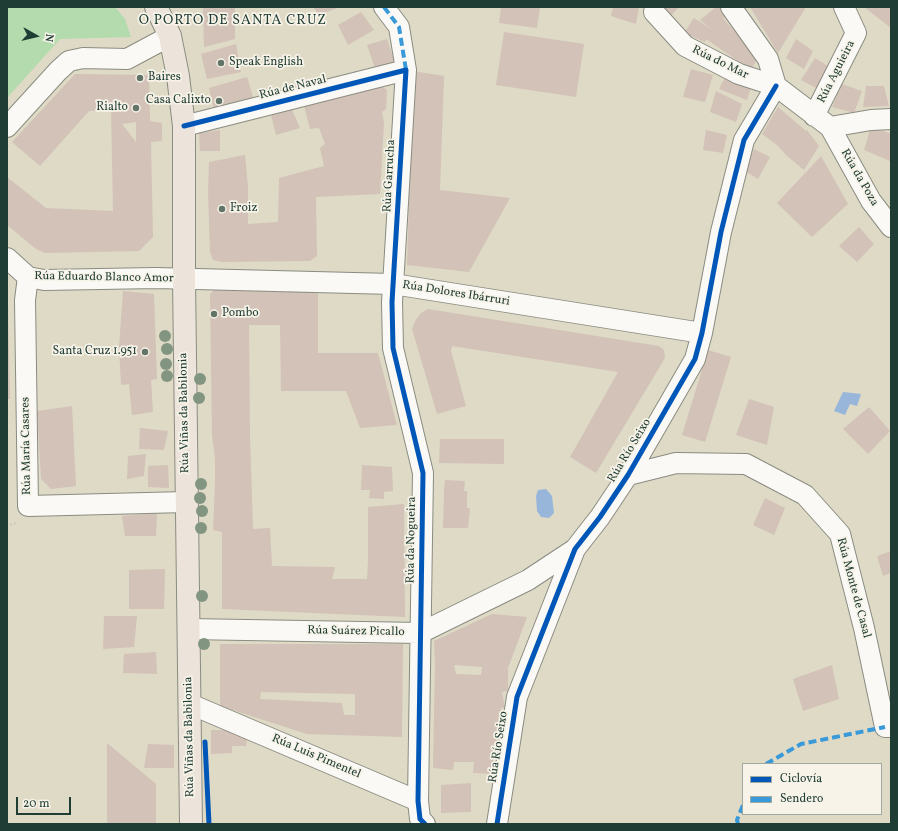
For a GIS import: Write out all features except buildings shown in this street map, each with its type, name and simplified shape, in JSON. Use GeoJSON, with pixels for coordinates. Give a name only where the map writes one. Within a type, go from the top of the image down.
{"type":"FeatureCollection","features":[{"type":"Feature","properties":{"kind":"main road","name":"Rúa Viñas da Babilonia"},"geometry":{"type":"LineString","coordinates":[[156,7],[170,36],[178,76],[184,126],[186,502],[191,824]]}},
{"type":"Feature","properties":{"kind":"street","name":"Rúa Garrucha"},"geometry":{"type":"LineString","coordinates":[[384,7],[399,27],[406,70],[393,284]]}},
{"type":"Feature","properties":{"kind":"street"},"geometry":{"type":"LineString","coordinates":[[731,7],[768,59],[776,86]]}},
{"type":"Feature","properties":{"kind":"street","name":"Rúa Aguieira"},"geometry":{"type":"LineString","coordinates":[[822,122],[856,33],[844,7]]}},
{"type":"Feature","properties":{"kind":"street","name":"Rúa do Mar"},"geometry":{"type":"LineString","coordinates":[[654,12],[685,46],[739,74],[776,86],[822,122]]}},
{"type":"Feature","properties":{"kind":"street"},"geometry":{"type":"LineString","coordinates":[[7,127],[69,61],[82,58],[127,59],[170,36]]}},
{"type":"Feature","properties":{"kind":"street","name":"Rúa de Naval"},"geometry":{"type":"LineString","coordinates":[[184,126],[406,70]]}},
{"type":"Feature","properties":{"kind":"street","name":"Rúa Río Seixo"},"geometry":{"type":"LineString","coordinates":[[497,824],[517,697],[575,549],[600,517],[628,475],[695,358],[702,333],[721,232],[744,140],[776,86]]}},
{"type":"Feature","properties":{"kind":"street"},"geometry":{"type":"LineString","coordinates":[[822,122],[891,119]]}},
{"type":"Feature","properties":{"kind":"street","name":"Rúa da Poza"},"geometry":{"type":"LineString","coordinates":[[822,122],[871,202],[891,227]]}},
{"type":"Feature","properties":{"kind":"street","name":"Rúa Eduardo Blanco Amor"},"geometry":{"type":"LineString","coordinates":[[7,258],[28,277],[44,280],[184,278]]}},
{"type":"Feature","properties":{"kind":"street","name":"Rúa María Casares"},"geometry":{"type":"LineString","coordinates":[[28,277],[25,300],[28,506],[186,502]]}},
{"type":"Feature","properties":{"kind":"street","name":"Rúa Dolores Ibárruri"},"geometry":{"type":"LineString","coordinates":[[184,278],[393,284],[702,333]]}},
{"type":"Feature","properties":{"kind":"street","name":"Rúa da Nogueira"},"geometry":{"type":"LineString","coordinates":[[393,284],[393,348],[423,473],[418,801]]}},
{"type":"Feature","properties":{"kind":"street","name":"Rúa Monte de Casal"},"geometry":{"type":"LineString","coordinates":[[628,475],[676,463],[746,464],[805,495],[840,534],[864,628],[885,727],[891,726]]}},
{"type":"Feature","properties":{"kind":"street","name":"Rúa Suárez Picallo"},"geometry":{"type":"LineString","coordinates":[[188,629],[420,633],[528,580],[575,549]]}},
{"type":"Feature","properties":{"kind":"street","name":"Rúa Luis Pimentel"},"geometry":{"type":"LineString","coordinates":[[190,704],[418,801]]}},
{"type":"Feature","properties":{"kind":"street"},"geometry":{"type":"LineString","coordinates":[[418,801],[420,819],[425,824]]}},
{"type":"Feature","properties":{"kind":"green space"},"geometry":{"type":"Polygon","coordinates":[[[7,7],[115,7],[125,19],[131,37],[60,39],[7,98],[7,7]]]}},
{"type":"Feature","properties":{"kind":"water"},"geometry":{"type":"Polygon","coordinates":[[[843,392],[861,394],[857,406],[850,404],[845,415],[834,411],[843,392]]]}},
{"type":"Feature","properties":{"kind":"water"},"geometry":{"type":"Polygon","coordinates":[[[546,489],[552,496],[554,513],[549,518],[541,517],[537,511],[536,496],[538,490],[546,489]]]}},
{"type":"Feature","properties":{"kind":"marked path"},"geometry":{"type":"LineString","coordinates":[[384,7],[399,27],[406,70]]}},
{"type":"Feature","properties":{"kind":"marked path"},"geometry":{"type":"LineString","coordinates":[[768,763],[801,744],[885,727]]}},
{"type":"Feature","properties":{"kind":"marked path"},"geometry":{"type":"LineString","coordinates":[[738,824],[737,820],[742,808]]}},
{"type":"Feature","properties":{"kind":"cycle path"},"geometry":{"type":"LineString","coordinates":[[184,126],[406,70],[392,302],[393,348],[423,473],[418,801],[420,819],[425,824]]}},
{"type":"Feature","properties":{"kind":"cycle path"},"geometry":{"type":"LineString","coordinates":[[497,824],[517,697],[575,549],[600,517],[628,475],[695,359],[702,333],[721,232],[744,140],[776,86]]}},
{"type":"Feature","properties":{"kind":"cycle path"},"geometry":{"type":"LineString","coordinates":[[205,742],[209,824]]}},
{"type":"Feature","properties":{"kind":"place","name":"Speak English"},"geometry":{"type":"Point","coordinates":[221,63]}},
{"type":"Feature","properties":{"kind":"place","name":"Baires"},"geometry":{"type":"Point","coordinates":[140,78]}},
{"type":"Feature","properties":{"kind":"place","name":"Casa Calixto"},"geometry":{"type":"Point","coordinates":[219,101]}},
{"type":"Feature","properties":{"kind":"place","name":"Rialto"},"geometry":{"type":"Point","coordinates":[136,108]}},
{"type":"Feature","properties":{"kind":"place","name":"Froiz"},"geometry":{"type":"Point","coordinates":[222,209]}},
{"type":"Feature","properties":{"kind":"place","name":"Pombo"},"geometry":{"type":"Point","coordinates":[214,314]}},
{"type":"Feature","properties":{"kind":"place","name":"Santa Cruz 1.951"},"geometry":{"type":"Point","coordinates":[145,352]}},
{"type":"Feature","properties":{"kind":"district","name":"O PORTO DE SANTA CRUZ"},"geometry":{"type":"Point","coordinates":[233,21]}}]}
